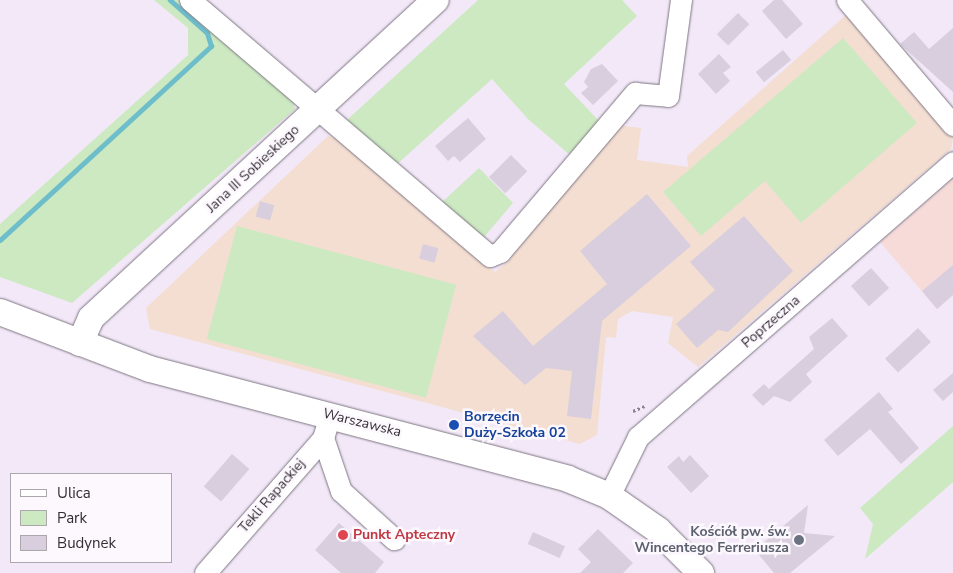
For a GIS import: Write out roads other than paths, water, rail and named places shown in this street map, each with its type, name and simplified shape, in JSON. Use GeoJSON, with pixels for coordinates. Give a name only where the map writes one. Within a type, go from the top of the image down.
{"type":"FeatureCollection","features":[{"type":"Feature","properties":{"kind":"main road","name":"Jana III Sobieskiego"},"geometry":{"type":"LineString","coordinates":[[80,343],[91,318],[436,0]]}},
{"type":"Feature","properties":{"kind":"main road","name":"Warszawska"},"geometry":{"type":"LineString","coordinates":[[0,312],[150,369],[326,426],[507,460],[609,496],[658,530],[701,573]]}},
{"type":"Feature","properties":{"kind":"street"},"geometry":{"type":"LineString","coordinates":[[190,0],[319,108],[481,252],[495,255],[634,93],[668,96],[681,0]]}},
{"type":"Feature","properties":{"kind":"street"},"geometry":{"type":"LineString","coordinates":[[847,0],[953,125]]}},
{"type":"Feature","properties":{"kind":"street","name":"Poprzeczna"},"geometry":{"type":"LineString","coordinates":[[609,496],[638,437],[953,162]]}},
{"type":"Feature","properties":{"kind":"street"},"geometry":{"type":"LineString","coordinates":[[326,426],[341,491],[394,539]]}},
{"type":"Feature","properties":{"kind":"street","name":"Tekli Rapackiej"},"geometry":{"type":"LineString","coordinates":[[204,573],[326,426]]}},
{"type":"Feature","properties":{"kind":"waterway"},"geometry":{"type":"LineString","coordinates":[[0,240],[211,46],[207,33],[170,0]]}},
{"type":"Feature","properties":{"kind":"place","name":"Borzęcin Duży-Szkoła 02"},"geometry":{"type":"Point","coordinates":[454,425]}},
{"type":"Feature","properties":{"kind":"place","name":"Punkt Apteczny"},"geometry":{"type":"Point","coordinates":[343,535]}},
{"type":"Feature","properties":{"kind":"place","name":"Kościół pw. św. Wincentego Ferreriusza"},"geometry":{"type":"Point","coordinates":[799,540]}}]}
